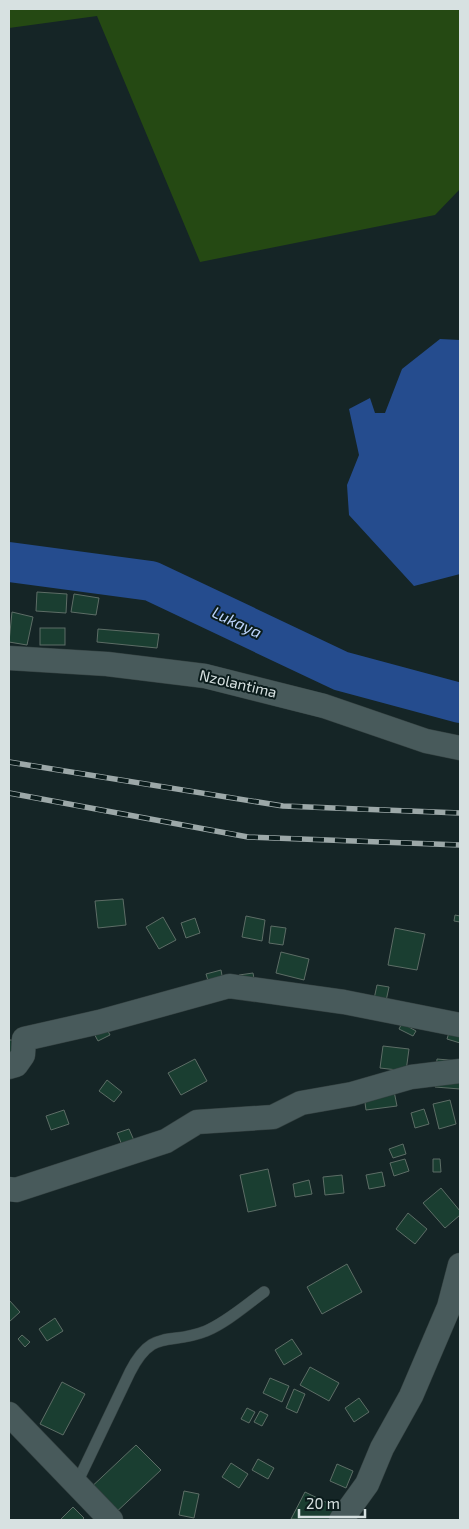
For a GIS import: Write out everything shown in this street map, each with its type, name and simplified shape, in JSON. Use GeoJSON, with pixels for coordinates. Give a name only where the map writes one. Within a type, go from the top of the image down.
{"type":"FeatureCollection","features":[{"type":"Feature","properties":{"kind":"street","name":"Nzolantima"},"geometry":{"type":"LineString","coordinates":[[9,658],[106,664],[205,676],[324,706],[426,741],[460,748]]}},
{"type":"Feature","properties":{"kind":"street"},"geometry":{"type":"LineString","coordinates":[[9,1067],[16,1065],[23,1055],[24,1039],[99,1022],[229,986],[344,1002],[460,1024]]}},
{"type":"Feature","properties":{"kind":"street"},"geometry":{"type":"LineString","coordinates":[[9,1189],[16,1190],[166,1141],[197,1122],[273,1117],[301,1103],[352,1094],[411,1077],[460,1071]]}},
{"type":"Feature","properties":{"kind":"street"},"geometry":{"type":"LineString","coordinates":[[341,1520],[367,1484],[382,1448],[411,1396],[450,1307],[460,1265]]}},
{"type":"Feature","properties":{"kind":"street"},"geometry":{"type":"LineString","coordinates":[[9,1414],[111,1520]]}},
{"type":"Feature","properties":{"kind":"lane"},"geometry":{"type":"LineString","coordinates":[[76,1485],[130,1372],[138,1357],[147,1346],[164,1339],[204,1332],[215,1327],[264,1292]]}},
{"type":"Feature","properties":{"kind":"green space"},"geometry":{"type":"Polygon","coordinates":[[[9,9],[460,9],[460,189],[435,215],[200,262],[97,16],[9,28],[9,9]]]}},
{"type":"Feature","properties":{"kind":"water"},"geometry":{"type":"Polygon","coordinates":[[[440,339],[460,340],[460,574],[414,586],[349,515],[347,485],[359,455],[349,409],[370,398],[375,413],[385,413],[402,369],[440,339]]]}},
{"type":"Feature","properties":{"kind":"building"},"geometry":{"type":"Polygon","coordinates":[[[37,592],[67,594],[66,613],[36,611],[37,592]]]}},
{"type":"Feature","properties":{"kind":"building"},"geometry":{"type":"Polygon","coordinates":[[[74,594],[99,598],[96,615],[71,612],[74,594]]]}},
{"type":"Feature","properties":{"kind":"building"},"geometry":{"type":"Polygon","coordinates":[[[12,612],[33,617],[27,645],[9,642],[12,612]]]}},
{"type":"Feature","properties":{"kind":"building"},"geometry":{"type":"Polygon","coordinates":[[[40,628],[65,628],[65,645],[40,645],[40,628]]]}},
{"type":"Feature","properties":{"kind":"building"},"geometry":{"type":"Polygon","coordinates":[[[98,629],[159,634],[157,648],[97,642],[98,629]]]}},
{"type":"Feature","properties":{"kind":"building"},"geometry":{"type":"Polygon","coordinates":[[[123,899],[126,925],[98,928],[95,901],[123,899]]]}},
{"type":"Feature","properties":{"kind":"building"},"geometry":{"type":"Polygon","coordinates":[[[455,915],[460,916],[460,922],[454,921],[455,915]]]}},
{"type":"Feature","properties":{"kind":"building"},"geometry":{"type":"Polygon","coordinates":[[[246,916],[265,920],[262,941],[242,937],[246,916]]]}},
{"type":"Feature","properties":{"kind":"building"},"geometry":{"type":"Polygon","coordinates":[[[163,917],[176,940],[159,949],[146,927],[163,917]]]}},
{"type":"Feature","properties":{"kind":"building"},"geometry":{"type":"Polygon","coordinates":[[[195,918],[200,933],[186,938],[181,923],[195,918]]]}},
{"type":"Feature","properties":{"kind":"building"},"geometry":{"type":"Polygon","coordinates":[[[271,926],[286,928],[283,945],[269,943],[271,926]]]}},
{"type":"Feature","properties":{"kind":"building"},"geometry":{"type":"Polygon","coordinates":[[[395,928],[425,934],[417,970],[388,965],[395,928]]]}},
{"type":"Feature","properties":{"kind":"building"},"geometry":{"type":"Polygon","coordinates":[[[281,952],[309,959],[304,980],[276,973],[281,952]]]}},
{"type":"Feature","properties":{"kind":"building"},"geometry":{"type":"Polygon","coordinates":[[[221,970],[223,981],[209,984],[206,974],[221,970]]]}},
{"type":"Feature","properties":{"kind":"building"},"geometry":{"type":"Polygon","coordinates":[[[253,973],[255,984],[240,986],[239,975],[253,973]]]}},
{"type":"Feature","properties":{"kind":"building"},"geometry":{"type":"Polygon","coordinates":[[[377,985],[389,987],[386,1001],[374,999],[377,985]]]}},
{"type":"Feature","properties":{"kind":"building"},"geometry":{"type":"Polygon","coordinates":[[[103,1021],[110,1035],[98,1041],[91,1028],[103,1021]]]}},
{"type":"Feature","properties":{"kind":"building"},"geometry":{"type":"Polygon","coordinates":[[[402,1023],[416,1031],[413,1036],[399,1029],[402,1023]]]}},
{"type":"Feature","properties":{"kind":"building"},"geometry":{"type":"Polygon","coordinates":[[[451,1026],[460,1029],[460,1043],[447,1039],[451,1026]]]}},
{"type":"Feature","properties":{"kind":"building"},"geometry":{"type":"Polygon","coordinates":[[[9,1040],[12,1040],[17,1059],[9,1062],[9,1040]]]}},
{"type":"Feature","properties":{"kind":"building"},"geometry":{"type":"Polygon","coordinates":[[[383,1046],[409,1049],[406,1071],[380,1068],[383,1046]]]}},
{"type":"Feature","properties":{"kind":"building"},"geometry":{"type":"Polygon","coordinates":[[[195,1059],[207,1081],[181,1095],[168,1073],[195,1059]]]}},
{"type":"Feature","properties":{"kind":"building"},"geometry":{"type":"Polygon","coordinates":[[[437,1059],[460,1061],[460,1089],[435,1087],[437,1059]]]}},
{"type":"Feature","properties":{"kind":"building"},"geometry":{"type":"Polygon","coordinates":[[[107,1080],[122,1092],[114,1102],[99,1091],[107,1080]]]}},
{"type":"Feature","properties":{"kind":"building"},"geometry":{"type":"Polygon","coordinates":[[[394,1091],[397,1106],[366,1110],[364,1095],[394,1091]]]}},
{"type":"Feature","properties":{"kind":"building"},"geometry":{"type":"Polygon","coordinates":[[[450,1100],[456,1124],[439,1129],[433,1104],[450,1100]]]}},
{"type":"Feature","properties":{"kind":"building"},"geometry":{"type":"Polygon","coordinates":[[[424,1109],[429,1124],[415,1128],[411,1113],[424,1109]]]}},
{"type":"Feature","properties":{"kind":"building"},"geometry":{"type":"Polygon","coordinates":[[[64,1110],[69,1124],[51,1130],[46,1116],[64,1110]]]}},
{"type":"Feature","properties":{"kind":"building"},"geometry":{"type":"Polygon","coordinates":[[[129,1129],[136,1145],[124,1150],[117,1133],[129,1129]]]}},
{"type":"Feature","properties":{"kind":"building"},"geometry":{"type":"Polygon","coordinates":[[[403,1144],[406,1154],[393,1158],[389,1149],[403,1144]]]}},
{"type":"Feature","properties":{"kind":"building"},"geometry":{"type":"Polygon","coordinates":[[[405,1159],[409,1171],[394,1176],[390,1163],[405,1159]]]}},
{"type":"Feature","properties":{"kind":"building"},"geometry":{"type":"Polygon","coordinates":[[[433,1159],[440,1159],[441,1172],[433,1172],[433,1159]]]}},
{"type":"Feature","properties":{"kind":"building"},"geometry":{"type":"Polygon","coordinates":[[[268,1169],[276,1206],[248,1212],[240,1175],[268,1169]]]}},
{"type":"Feature","properties":{"kind":"building"},"geometry":{"type":"Polygon","coordinates":[[[382,1172],[385,1186],[369,1189],[366,1175],[382,1172]]]}},
{"type":"Feature","properties":{"kind":"building"},"geometry":{"type":"Polygon","coordinates":[[[342,1175],[344,1193],[325,1195],[323,1177],[342,1175]]]}},
{"type":"Feature","properties":{"kind":"building"},"geometry":{"type":"Polygon","coordinates":[[[309,1180],[312,1194],[295,1197],[293,1184],[309,1180]]]}},
{"type":"Feature","properties":{"kind":"building"},"geometry":{"type":"Polygon","coordinates":[[[441,1188],[460,1211],[460,1215],[445,1228],[423,1203],[441,1188]]]}},
{"type":"Feature","properties":{"kind":"building"},"geometry":{"type":"Polygon","coordinates":[[[408,1213],[427,1229],[415,1244],[396,1229],[408,1213]]]}},
{"type":"Feature","properties":{"kind":"building"},"geometry":{"type":"Polygon","coordinates":[[[347,1264],[362,1292],[322,1314],[307,1287],[347,1264]]]}},
{"type":"Feature","properties":{"kind":"building"},"geometry":{"type":"Polygon","coordinates":[[[9,1300],[20,1312],[9,1322],[9,1300]]]}},
{"type":"Feature","properties":{"kind":"building"},"geometry":{"type":"Polygon","coordinates":[[[55,1318],[63,1331],[47,1341],[39,1329],[55,1318]]]}},
{"type":"Feature","properties":{"kind":"building"},"geometry":{"type":"Polygon","coordinates":[[[22,1335],[30,1342],[25,1347],[18,1339],[22,1335]]]}},
{"type":"Feature","properties":{"kind":"building"},"geometry":{"type":"Polygon","coordinates":[[[292,1339],[302,1354],[284,1365],[275,1350],[292,1339]]]}},
{"type":"Feature","properties":{"kind":"building"},"geometry":{"type":"Polygon","coordinates":[[[310,1367],[339,1383],[329,1401],[300,1385],[310,1367]]]}},
{"type":"Feature","properties":{"kind":"building"},"geometry":{"type":"Polygon","coordinates":[[[270,1378],[289,1386],[282,1402],[263,1393],[270,1378]]]}},
{"type":"Feature","properties":{"kind":"building"},"geometry":{"type":"Polygon","coordinates":[[[62,1382],[85,1394],[63,1435],[40,1424],[62,1382]]]}},
{"type":"Feature","properties":{"kind":"building"},"geometry":{"type":"Polygon","coordinates":[[[294,1389],[305,1394],[297,1413],[286,1408],[294,1389]]]}},
{"type":"Feature","properties":{"kind":"building"},"geometry":{"type":"Polygon","coordinates":[[[359,1398],[369,1412],[354,1422],[345,1408],[359,1398]]]}},
{"type":"Feature","properties":{"kind":"building"},"geometry":{"type":"Polygon","coordinates":[[[247,1408],[255,1412],[249,1423],[241,1419],[247,1408]]]}},
{"type":"Feature","properties":{"kind":"building"},"geometry":{"type":"Polygon","coordinates":[[[260,1411],[268,1415],[262,1426],[254,1422],[260,1411]]]}},
{"type":"Feature","properties":{"kind":"building"},"geometry":{"type":"Polygon","coordinates":[[[136,1445],[161,1470],[111,1517],[86,1492],[136,1445]]]}},
{"type":"Feature","properties":{"kind":"building"},"geometry":{"type":"Polygon","coordinates":[[[258,1459],[274,1468],[268,1479],[252,1470],[258,1459]]]}},
{"type":"Feature","properties":{"kind":"building"},"geometry":{"type":"Polygon","coordinates":[[[231,1463],[248,1474],[239,1488],[222,1477],[231,1463]]]}},
{"type":"Feature","properties":{"kind":"building"},"geometry":{"type":"Polygon","coordinates":[[[337,1464],[353,1471],[346,1488],[330,1481],[337,1464]]]}},
{"type":"Feature","properties":{"kind":"building"},"geometry":{"type":"Polygon","coordinates":[[[184,1491],[199,1494],[194,1518],[179,1515],[184,1491]]]}},
{"type":"Feature","properties":{"kind":"building"},"geometry":{"type":"Polygon","coordinates":[[[305,1492],[336,1507],[329,1520],[291,1519],[305,1492]]]}},
{"type":"Feature","properties":{"kind":"building"},"geometry":{"type":"Polygon","coordinates":[[[73,1507],[84,1518],[82,1520],[60,1520],[73,1507]]]}},
{"type":"Feature","properties":{"kind":"waterway","name":"Lukaya"},"geometry":{"type":"LineString","coordinates":[[9,562],[151,581],[341,671],[460,703]]}},
{"type":"Feature","properties":{"kind":"railway"},"geometry":{"type":"LineString","coordinates":[[9,762],[283,806],[460,813]]}},
{"type":"Feature","properties":{"kind":"railway"},"geometry":{"type":"LineString","coordinates":[[9,793],[248,837],[460,845]]}}]}
